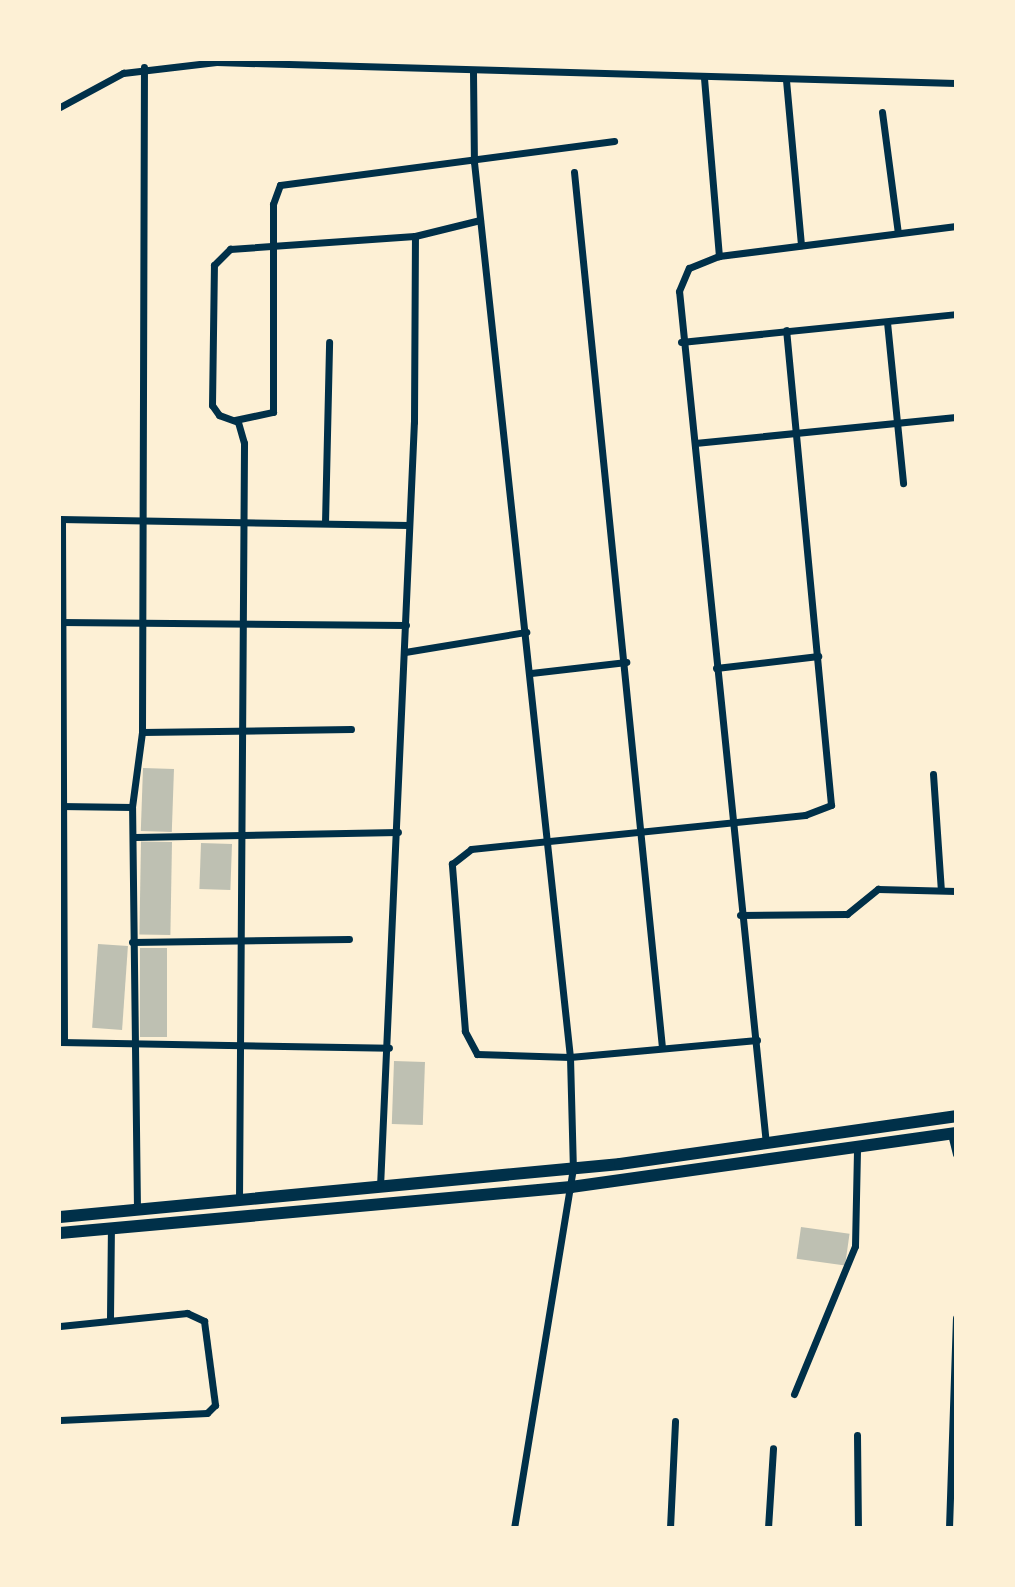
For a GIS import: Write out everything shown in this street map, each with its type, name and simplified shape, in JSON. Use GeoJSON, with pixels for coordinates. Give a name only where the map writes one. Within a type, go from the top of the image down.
{"type":"FeatureCollection","features":[{"type":"Feature","properties":{"kind":"main road"},"geometry":{"type":"LineString","coordinates":[[60,1217],[573,1168],[766,1145],[956,1116]]}},
{"type":"Feature","properties":{"kind":"main road"},"geometry":{"type":"LineString","coordinates":[[60,1233],[571,1187],[953,1133]]}},
{"type":"Feature","properties":{"kind":"street"},"geometry":{"type":"LineString","coordinates":[[60,107],[101,82],[144,67],[363,62],[473,72],[956,83]]}},
{"type":"Feature","properties":{"kind":"street"},"geometry":{"type":"LineString","coordinates":[[137,1210],[132,942],[135,836],[132,807],[142,732],[144,67]]}},
{"type":"Feature","properties":{"kind":"street"},"geometry":{"type":"LineString","coordinates":[[473,72],[474,162],[531,673],[544,841],[570,1057],[573,1168],[571,1187],[514,1528]]}},
{"type":"Feature","properties":{"kind":"street"},"geometry":{"type":"LineString","coordinates":[[704,78],[719,256]]}},
{"type":"Feature","properties":{"kind":"street"},"geometry":{"type":"LineString","coordinates":[[786,80],[801,245]]}},
{"type":"Feature","properties":{"kind":"street"},"geometry":{"type":"LineString","coordinates":[[882,112],[898,233]]}},
{"type":"Feature","properties":{"kind":"street"},"geometry":{"type":"LineString","coordinates":[[480,220],[415,236],[274,250],[225,250],[214,265],[212,405],[219,415],[234,420],[273,412],[274,250],[274,192],[290,180],[474,162],[614,141]]}},
{"type":"Feature","properties":{"kind":"street"},"geometry":{"type":"LineString","coordinates":[[573,172],[626,662],[663,1048]]}},
{"type":"Feature","properties":{"kind":"street"},"geometry":{"type":"LineString","coordinates":[[766,1145],[757,1040],[730,824],[695,443],[681,342],[684,274],[719,256],[956,226]]}},
{"type":"Feature","properties":{"kind":"street"},"geometry":{"type":"LineString","coordinates":[[380,1187],[389,1048],[410,526],[415,236]]}},
{"type":"Feature","properties":{"kind":"street"},"geometry":{"type":"LineString","coordinates":[[681,342],[956,314]]}},
{"type":"Feature","properties":{"kind":"street"},"geometry":{"type":"LineString","coordinates":[[887,321],[902,421],[903,483]]}},
{"type":"Feature","properties":{"kind":"street"},"geometry":{"type":"LineString","coordinates":[[757,1040],[570,1057],[484,1057],[470,1047],[466,1031],[453,860],[471,849],[805,816],[831,805],[786,330]]}},
{"type":"Feature","properties":{"kind":"street"},"geometry":{"type":"LineString","coordinates":[[326,523],[329,342]]}},
{"type":"Feature","properties":{"kind":"street"},"geometry":{"type":"LineString","coordinates":[[695,443],[956,417]]}},
{"type":"Feature","properties":{"kind":"street"},"geometry":{"type":"LineString","coordinates":[[234,420],[244,443],[239,1202]]}},
{"type":"Feature","properties":{"kind":"street"},"geometry":{"type":"LineString","coordinates":[[389,1048],[62,1042],[61,519],[410,526]]}},
{"type":"Feature","properties":{"kind":"street"},"geometry":{"type":"LineString","coordinates":[[62,622],[241,621],[406,625]]}},
{"type":"Feature","properties":{"kind":"street"},"geometry":{"type":"LineString","coordinates":[[405,652],[526,632]]}},
{"type":"Feature","properties":{"kind":"street"},"geometry":{"type":"LineString","coordinates":[[716,668],[818,656]]}},
{"type":"Feature","properties":{"kind":"street"},"geometry":{"type":"LineString","coordinates":[[531,673],[626,662]]}},
{"type":"Feature","properties":{"kind":"street"},"geometry":{"type":"LineString","coordinates":[[142,732],[351,729]]}},
{"type":"Feature","properties":{"kind":"street"},"geometry":{"type":"LineString","coordinates":[[933,774],[941,890]]}},
{"type":"Feature","properties":{"kind":"street"},"geometry":{"type":"LineString","coordinates":[[63,806],[132,807]]}},
{"type":"Feature","properties":{"kind":"street"},"geometry":{"type":"LineString","coordinates":[[135,836],[240,831],[398,832]]}},
{"type":"Feature","properties":{"kind":"street"},"geometry":{"type":"LineString","coordinates":[[740,915],[847,914],[878,889],[956,891]]}},
{"type":"Feature","properties":{"kind":"street"},"geometry":{"type":"LineString","coordinates":[[132,942],[239,937],[349,939]]}},
{"type":"Feature","properties":{"kind":"street"},"geometry":{"type":"LineString","coordinates":[[953,1133],[956,1154]]}},
{"type":"Feature","properties":{"kind":"street"},"geometry":{"type":"LineString","coordinates":[[794,1394],[854,1251],[860,1212],[857,1148]]}},
{"type":"Feature","properties":{"kind":"street"},"geometry":{"type":"LineString","coordinates":[[110,1318],[111,1228]]}},
{"type":"Feature","properties":{"kind":"street"},"geometry":{"type":"LineString","coordinates":[[60,1326],[110,1318],[187,1313],[204,1321],[215,1405],[206,1413],[60,1420]]}},
{"type":"Feature","properties":{"kind":"street"},"geometry":{"type":"LineString","coordinates":[[949,1528],[956,1318]]}},
{"type":"Feature","properties":{"kind":"street"},"geometry":{"type":"LineString","coordinates":[[670,1528],[675,1421]]}},
{"type":"Feature","properties":{"kind":"street"},"geometry":{"type":"LineString","coordinates":[[857,1435],[858,1528]]}},
{"type":"Feature","properties":{"kind":"street"},"geometry":{"type":"LineString","coordinates":[[768,1528],[773,1448]]}},
{"type":"Feature","properties":{"kind":"building"},"geometry":{"type":"Polygon","coordinates":[[[143,768],[174,769],[172,832],[141,831],[143,768]]]}},
{"type":"Feature","properties":{"kind":"building"},"geometry":{"type":"Polygon","coordinates":[[[141,841],[172,842],[170,935],[139,934],[141,841]]]}},
{"type":"Feature","properties":{"kind":"building"},"geometry":{"type":"Polygon","coordinates":[[[201,843],[232,844],[230,890],[199,889],[201,843]]]}},
{"type":"Feature","properties":{"kind":"building"},"geometry":{"type":"Polygon","coordinates":[[[98,944],[128,946],[122,1030],[92,1028],[98,944]]]}},
{"type":"Feature","properties":{"kind":"building"},"geometry":{"type":"Polygon","coordinates":[[[140,948],[167,948],[167,1037],[140,1037],[140,948]]]}},
{"type":"Feature","properties":{"kind":"building"},"geometry":{"type":"Polygon","coordinates":[[[394,1061],[425,1062],[423,1125],[392,1124],[394,1061]]]}},
{"type":"Feature","properties":{"kind":"building"},"geometry":{"type":"Polygon","coordinates":[[[801,1227],[850,1234],[845,1266],[797,1259],[801,1227]]]}}]}
